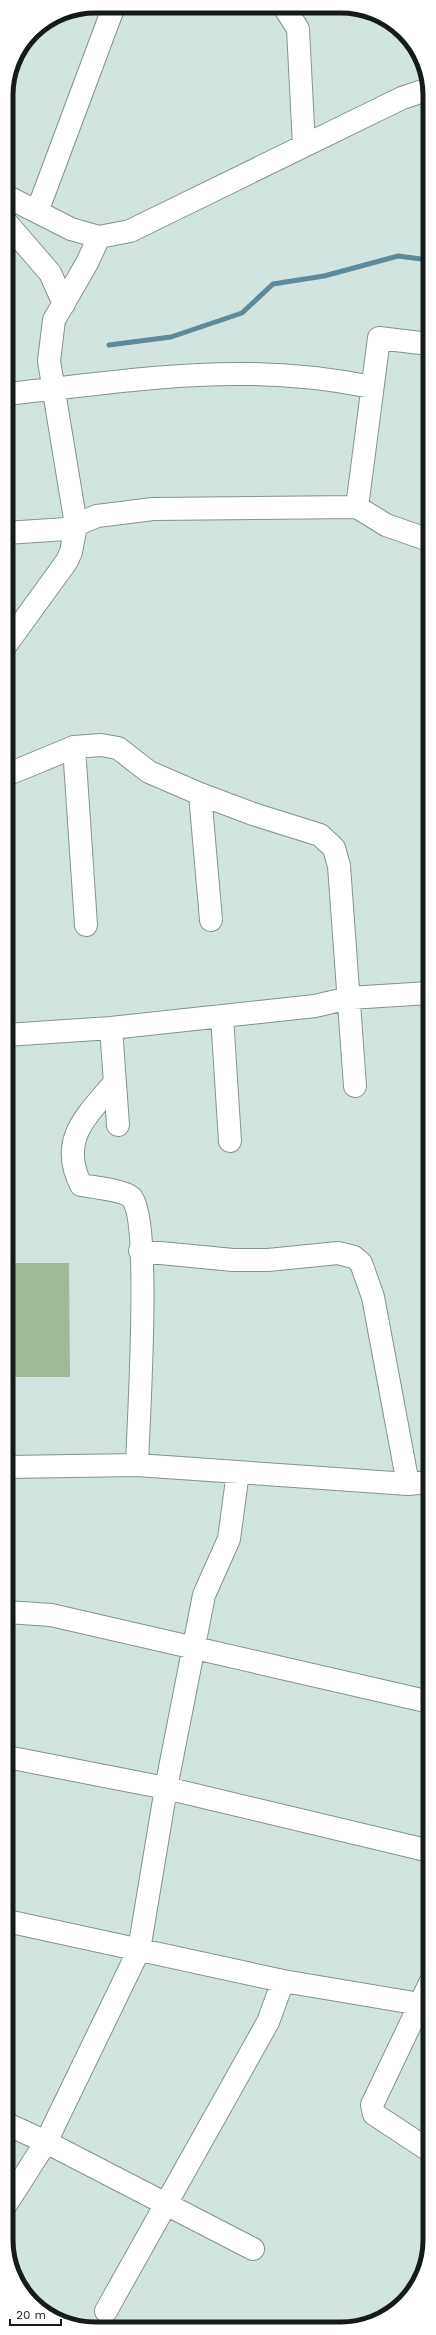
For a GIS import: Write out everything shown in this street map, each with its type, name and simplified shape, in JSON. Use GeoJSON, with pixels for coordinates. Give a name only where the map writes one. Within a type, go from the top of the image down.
{"type":"FeatureCollection","features":[{"type":"Feature","properties":{"kind":"street"},"geometry":{"type":"LineString","coordinates":[[37,212],[111,13]]}},
{"type":"Feature","properties":{"kind":"street"},"geometry":{"type":"LineString","coordinates":[[288,13],[298,29],[304,146]]}},
{"type":"Feature","properties":{"kind":"street"},"geometry":{"type":"LineString","coordinates":[[13,200],[71,229],[99,237],[130,231],[402,98],[423,91]]}},
{"type":"Feature","properties":{"kind":"street"},"geometry":{"type":"LineString","coordinates":[[13,230],[50,273],[64,304]]}},
{"type":"Feature","properties":{"kind":"street"},"geometry":{"type":"LineString","coordinates":[[13,635],[67,562],[71,552],[76,525],[49,361],[54,320],[87,264],[99,237]]}},
{"type":"Feature","properties":{"kind":"street"},"geometry":{"type":"LineString","coordinates":[[356,507],[379,338],[423,343]]}},
{"type":"Feature","properties":{"kind":"street"},"geometry":{"type":"LineString","coordinates":[[13,393],[161,378],[246,374],[341,381],[372,388]]}},
{"type":"Feature","properties":{"kind":"street"},"geometry":{"type":"LineString","coordinates":[[13,533],[66,529],[97,516],[154,509],[356,507],[386,525],[423,538]]}},
{"type":"Feature","properties":{"kind":"street"},"geometry":{"type":"LineString","coordinates":[[13,772],[74,747],[101,745],[118,748],[149,772],[200,794],[253,814],[320,834],[334,848],[339,866],[355,1086]]}},
{"type":"Feature","properties":{"kind":"street"},"geometry":{"type":"LineString","coordinates":[[74,747],[86,925]]}},
{"type":"Feature","properties":{"kind":"street"},"geometry":{"type":"LineString","coordinates":[[200,794],[211,920]]}},
{"type":"Feature","properties":{"kind":"street"},"geometry":{"type":"LineString","coordinates":[[13,1035],[111,1028],[315,1006],[349,998],[423,993]]}},
{"type":"Feature","properties":{"kind":"street"},"geometry":{"type":"LineString","coordinates":[[222,1016],[230,1141]]}},
{"type":"Feature","properties":{"kind":"street"},"geometry":{"type":"LineString","coordinates":[[111,1028],[118,1125]]}},
{"type":"Feature","properties":{"kind":"street"},"geometry":{"type":"LineString","coordinates":[[115,1082],[84,1119],[75,1135],[72,1158],[76,1175],[81,1185],[125,1194],[131,1198],[138,1216],[143,1304],[137,1465]]}},
{"type":"Feature","properties":{"kind":"street"},"geometry":{"type":"LineString","coordinates":[[140,1251],[233,1260],[268,1260],[338,1253],[354,1256],[361,1263],[373,1297],[408,1484]]}},
{"type":"Feature","properties":{"kind":"street"},"geometry":{"type":"LineString","coordinates":[[13,1467],[137,1465],[408,1484],[423,1483]]}},
{"type":"Feature","properties":{"kind":"street"},"geometry":{"type":"LineString","coordinates":[[13,2194],[46,2142],[139,1950],[166,1788],[204,1595],[229,1539],[238,1472]]}},
{"type":"Feature","properties":{"kind":"street"},"geometry":{"type":"LineString","coordinates":[[13,1612],[52,1614],[423,1700]]}},
{"type":"Feature","properties":{"kind":"street"},"geometry":{"type":"LineString","coordinates":[[13,1758],[166,1788],[423,1849]]}},
{"type":"Feature","properties":{"kind":"street"},"geometry":{"type":"LineString","coordinates":[[13,1922],[283,1980],[420,2004]]}},
{"type":"Feature","properties":{"kind":"street"},"geometry":{"type":"LineString","coordinates":[[106,2311],[268,2022],[283,1980]]}},
{"type":"Feature","properties":{"kind":"street"},"geometry":{"type":"LineString","coordinates":[[423,1998],[372,2105],[374,2114],[423,2146]]}},
{"type":"Feature","properties":{"kind":"street"},"geometry":{"type":"LineString","coordinates":[[13,2127],[46,2142],[253,2249]]}},
{"type":"Feature","properties":{"kind":"green space"},"geometry":{"type":"Polygon","coordinates":[[[13,1263],[69,1263],[70,1377],[13,1377],[13,1263]]]}},
{"type":"Feature","properties":{"kind":"waterway"},"geometry":{"type":"LineString","coordinates":[[109,345],[171,337],[242,313],[273,284],[324,276],[398,256],[423,259]]}}]}
